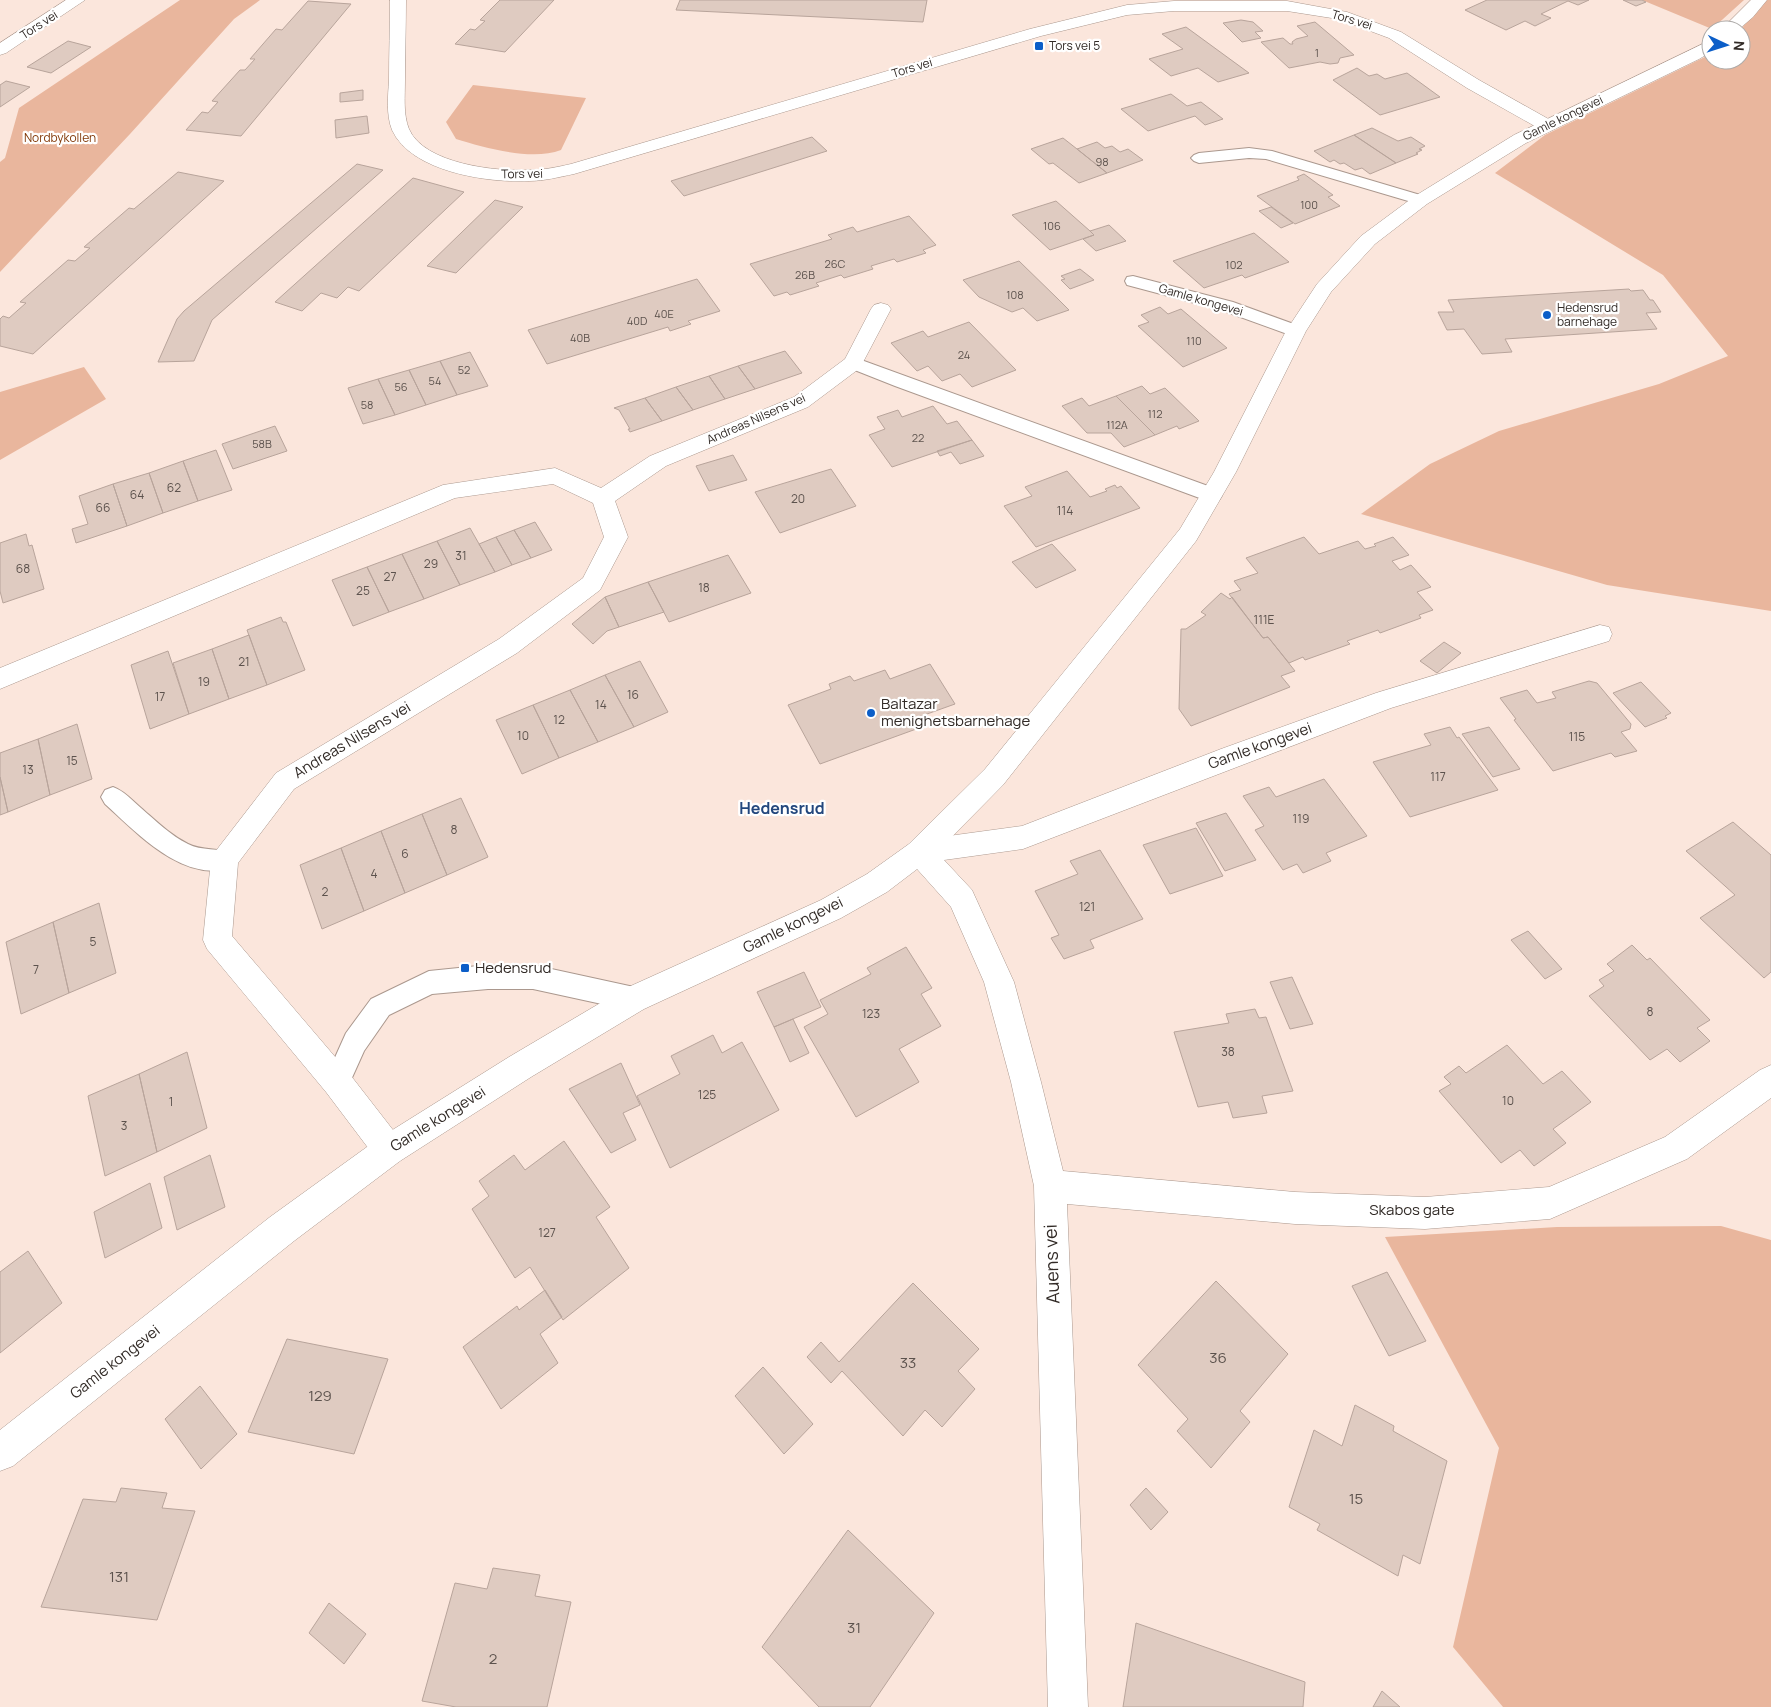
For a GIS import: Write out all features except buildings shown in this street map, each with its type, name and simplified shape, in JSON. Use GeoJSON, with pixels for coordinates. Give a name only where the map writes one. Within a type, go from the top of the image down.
{"type":"FeatureCollection","features":[{"type":"Feature","properties":{"kind":"street","name":"Tors vei"},"geometry":{"type":"LineString","coordinates":[[0,50],[77,0]]}},
{"type":"Feature","properties":{"kind":"street","name":"Tors vei"},"geometry":{"type":"LineString","coordinates":[[398,0],[397,112],[401,132],[415,148],[442,162],[460,168],[501,175],[538,175],[574,169],[1036,32],[1127,10],[1174,6],[1287,6],[1341,15],[1395,36],[1473,84],[1546,125]]}},
{"type":"Feature","properties":{"kind":"street"},"geometry":{"type":"LineString","coordinates":[[1740,20],[1759,0]]}},
{"type":"Feature","properties":{"kind":"street","name":"Gamle kongevei"},"geometry":{"type":"LineString","coordinates":[[0,1453],[282,1229],[389,1150],[520,1067],[634,1000],[830,909],[877,883],[919,852],[994,777],[1188,535],[1230,464],[1296,331],[1324,288],[1368,240],[1421,200],[1546,125],[1701,51]]}},
{"type":"Feature","properties":{"kind":"street","name":"Andreas Nilsens vei"},"geometry":{"type":"LineString","coordinates":[[225,860],[285,780],[508,646],[592,584],[616,537],[603,498],[658,461],[802,402],[853,363],[881,309]]}},
{"type":"Feature","properties":{"kind":"street"},"geometry":{"type":"LineString","coordinates":[[0,678],[451,490],[556,476],[603,498]]}},
{"type":"Feature","properties":{"kind":"street","name":"Gamle kongevei"},"geometry":{"type":"LineString","coordinates":[[919,852],[1023,837],[1230,757],[1385,700],[1600,634]]}},
{"type":"Feature","properties":{"kind":"street","name":"Auens vei"},"geometry":{"type":"LineString","coordinates":[[919,852],[962,899],[999,982],[1026,1082],[1050,1186],[1068,1707]]}},
{"type":"Feature","properties":{"kind":"street"},"geometry":{"type":"LineString","coordinates":[[225,860],[217,940],[337,1082],[389,1150]]}},
{"type":"Feature","properties":{"kind":"street","name":"Skabos gate"},"geometry":{"type":"LineString","coordinates":[[1050,1186],[1295,1208],[1425,1214],[1550,1203],[1676,1148],[1771,1080]]}},
{"type":"Feature","properties":{"kind":"lane"},"geometry":{"type":"LineString","coordinates":[[1198,158],[1249,152],[1267,154],[1421,200]]}},
{"type":"Feature","properties":{"kind":"lane","name":"Gamle kongevei"},"geometry":{"type":"LineString","coordinates":[[1133,281],[1227,306],[1296,331]]}},
{"type":"Feature","properties":{"kind":"lane"},"geometry":{"type":"LineString","coordinates":[[853,363],[1212,495]]}},
{"type":"Feature","properties":{"kind":"lane"},"geometry":{"type":"LineString","coordinates":[[113,797],[173,848],[186,855],[225,860]]}},
{"type":"Feature","properties":{"kind":"lane"},"geometry":{"type":"LineString","coordinates":[[337,1082],[355,1042],[380,1007],[429,983],[488,977],[533,977],[634,1000]]}},
{"type":"Feature","properties":{"kind":"green space","name":"Nordbykollen"},"geometry":{"type":"Polygon","coordinates":[[[180,0],[260,0],[234,19],[130,134],[0,272],[0,162],[5,158],[19,108],[180,0]]]}},
{"type":"Feature","properties":{"kind":"green space"},"geometry":{"type":"Polygon","coordinates":[[[1642,0],[1744,0],[1722,20],[1701,20],[1701,24],[1642,0]]]}},
{"type":"Feature","properties":{"kind":"green space"},"geometry":{"type":"Polygon","coordinates":[[[1760,0],[1771,0],[1771,611],[1607,585],[1361,514],[1430,464],[1499,431],[1659,384],[1728,356],[1663,275],[1495,173],[1545,135],[1701,59],[1701,70],[1751,70],[1751,20],[1747,20],[1760,0]]]}},
{"type":"Feature","properties":{"kind":"green space"},"geometry":{"type":"Polygon","coordinates":[[[473,85],[586,98],[561,150],[549,153],[523,154],[456,139],[446,122],[473,85]]]}},
{"type":"Feature","properties":{"kind":"green space"},"geometry":{"type":"Polygon","coordinates":[[[84,367],[106,399],[0,460],[0,392],[84,367]]]}},
{"type":"Feature","properties":{"kind":"green space"},"geometry":{"type":"Polygon","coordinates":[[[1721,1226],[1771,1240],[1771,1707],[1503,1707],[1453,1647],[1499,1448],[1385,1237],[1557,1227],[1721,1226]]]}},
{"type":"Feature","properties":{"kind":"place","name":"Tors vei 5"},"geometry":{"type":"Point","coordinates":[1039,46]}},
{"type":"Feature","properties":{"kind":"place","name":"Hedensrud barnehage"},"geometry":{"type":"Point","coordinates":[1547,315]}},
{"type":"Feature","properties":{"kind":"place","name":"Baltazar menighetsbarnehage"},"geometry":{"type":"Point","coordinates":[871,713]}},
{"type":"Feature","properties":{"kind":"place","name":"Hedensrud"},"geometry":{"type":"Point","coordinates":[465,968]}},
{"type":"Feature","properties":{"kind":"district","name":"Hedensrud"},"geometry":{"type":"Point","coordinates":[782,808]}}]}
